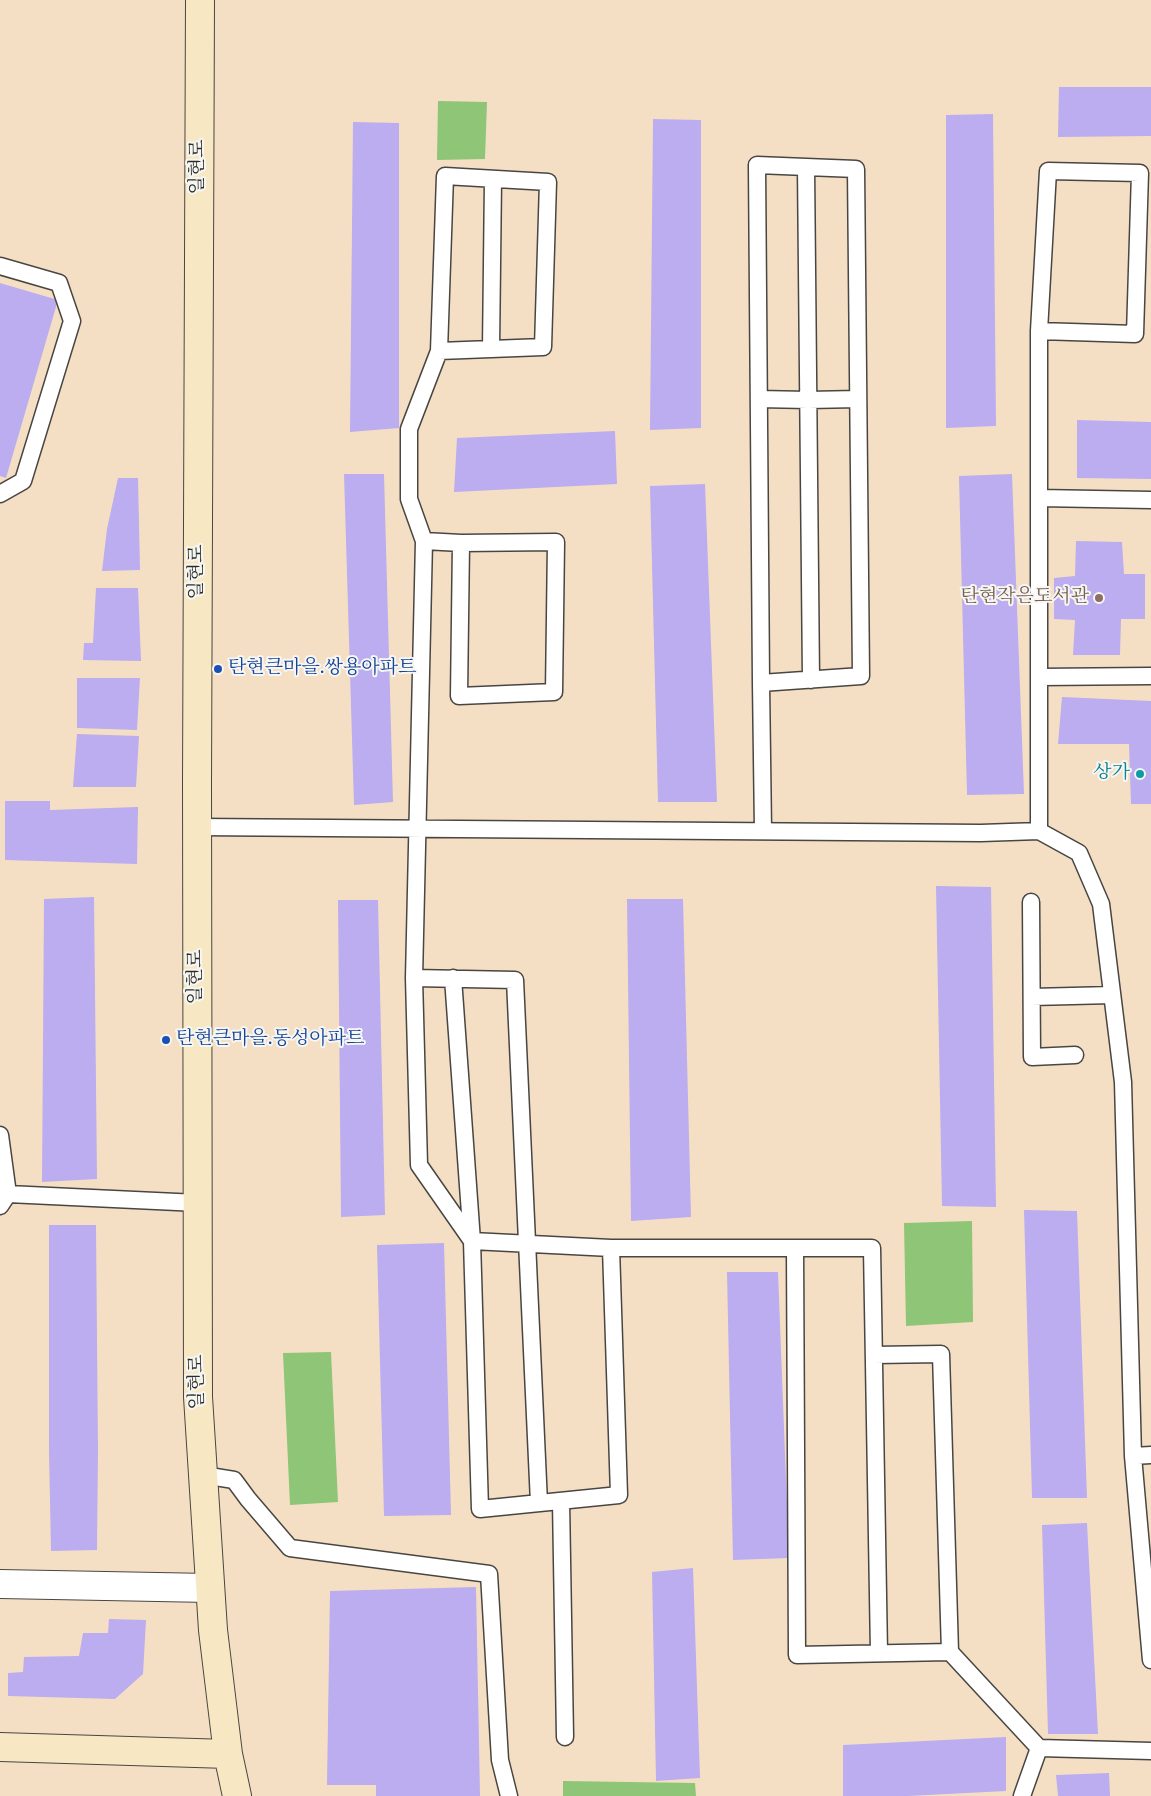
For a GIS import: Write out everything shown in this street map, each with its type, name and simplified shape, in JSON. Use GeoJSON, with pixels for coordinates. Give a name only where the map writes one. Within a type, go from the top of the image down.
{"type":"FeatureCollection","features":[{"type":"Feature","properties":{"kind":"main road","name":"일현로"},"geometry":{"type":"LineString","coordinates":[[200,1],[197,826],[198,1397],[213,1630],[228,1754],[237,1796]]}},
{"type":"Feature","properties":{"kind":"main road"},"geometry":{"type":"LineString","coordinates":[[0,1747],[228,1754]]}},
{"type":"Feature","properties":{"kind":"street"},"geometry":{"type":"LineString","coordinates":[[0,1584],[210,1588]]}},
{"type":"Feature","properties":{"kind":"lane"},"geometry":{"type":"LineString","coordinates":[[761,683],[862,676],[856,169],[757,165],[761,683],[763,831]]}},
{"type":"Feature","properties":{"kind":"lane"},"geometry":{"type":"LineString","coordinates":[[806,167],[811,680]]}},
{"type":"Feature","properties":{"kind":"lane"},"geometry":{"type":"LineString","coordinates":[[1039,332],[1135,334],[1140,173],[1048,171],[1039,332],[1039,831]]}},
{"type":"Feature","properties":{"kind":"lane"},"geometry":{"type":"LineString","coordinates":[[439,352],[543,347],[548,182],[445,176],[439,352],[409,429],[409,499],[424,541],[414,978],[419,1165],[472,1242]]}},
{"type":"Feature","properties":{"kind":"lane"},"geometry":{"type":"LineString","coordinates":[[492,349],[494,179]]}},
{"type":"Feature","properties":{"kind":"lane"},"geometry":{"type":"LineString","coordinates":[[0,266],[60,283],[72,321],[23,481],[0,494]]}},
{"type":"Feature","properties":{"kind":"lane"},"geometry":{"type":"LineString","coordinates":[[759,399],[858,399]]}},
{"type":"Feature","properties":{"kind":"lane"},"geometry":{"type":"LineString","coordinates":[[1039,498],[1151,500]]}},
{"type":"Feature","properties":{"kind":"lane"},"geometry":{"type":"LineString","coordinates":[[424,541],[461,543],[556,542],[554,692],[459,696],[461,543]]}},
{"type":"Feature","properties":{"kind":"lane"},"geometry":{"type":"LineString","coordinates":[[1039,677],[1151,676]]}},
{"type":"Feature","properties":{"kind":"lane"},"geometry":{"type":"LineString","coordinates":[[197,826],[982,833],[1039,831],[1079,853],[1101,904],[1123,1082],[1133,1456],[1151,1660]]}},
{"type":"Feature","properties":{"kind":"lane"},"geometry":{"type":"LineString","coordinates":[[1031,902],[1032,1057],[1075,1055]]}},
{"type":"Feature","properties":{"kind":"lane"},"geometry":{"type":"LineString","coordinates":[[414,978],[515,980],[539,1503]]}},
{"type":"Feature","properties":{"kind":"lane"},"geometry":{"type":"LineString","coordinates":[[453,978],[472,1242],[480,1510],[618,1495],[612,1248]]}},
{"type":"Feature","properties":{"kind":"lane"},"geometry":{"type":"LineString","coordinates":[[1032,997],[1112,995]]}},
{"type":"Feature","properties":{"kind":"lane"},"geometry":{"type":"LineString","coordinates":[[0,1135],[4,1200],[198,1203]]}},
{"type":"Feature","properties":{"kind":"lane"},"geometry":{"type":"LineString","coordinates":[[472,1242],[612,1248],[872,1248],[879,1653]]}},
{"type":"Feature","properties":{"kind":"lane"},"geometry":{"type":"LineString","coordinates":[[795,1248],[797,1655],[950,1652]]}},
{"type":"Feature","properties":{"kind":"lane"},"geometry":{"type":"LineString","coordinates":[[874,1355],[941,1354],[950,1652],[1039,1748],[1151,1751]]}},
{"type":"Feature","properties":{"kind":"lane"},"geometry":{"type":"LineString","coordinates":[[1133,1456],[1151,1455]]}},
{"type":"Feature","properties":{"kind":"lane"},"geometry":{"type":"LineString","coordinates":[[203,1475],[234,1480],[248,1500],[290,1548],[489,1574],[500,1760],[508,1796]]}},
{"type":"Feature","properties":{"kind":"lane"},"geometry":{"type":"LineString","coordinates":[[560,1501],[565,1737]]}},
{"type":"Feature","properties":{"kind":"lane"},"geometry":{"type":"LineString","coordinates":[[1022,1796],[1039,1748]]}},
{"type":"Feature","properties":{"kind":"green space"},"geometry":{"type":"Polygon","coordinates":[[[438,101],[487,102],[485,159],[437,160],[438,101]]]}},
{"type":"Feature","properties":{"kind":"green space"},"geometry":{"type":"Polygon","coordinates":[[[972,1221],[973,1322],[906,1326],[904,1223],[972,1221]]]}},
{"type":"Feature","properties":{"kind":"green space"},"geometry":{"type":"Polygon","coordinates":[[[331,1352],[338,1502],[290,1505],[283,1353],[331,1352]]]}},
{"type":"Feature","properties":{"kind":"green space"},"geometry":{"type":"Polygon","coordinates":[[[563,1781],[695,1783],[696,1796],[563,1796],[563,1781]]]}},
{"type":"Feature","properties":{"kind":"building"},"geometry":{"type":"Polygon","coordinates":[[[1059,87],[1151,87],[1151,136],[1058,137],[1059,87]]]}},
{"type":"Feature","properties":{"kind":"building"},"geometry":{"type":"Polygon","coordinates":[[[993,114],[996,426],[946,428],[946,115],[993,114]]]}},
{"type":"Feature","properties":{"kind":"building"},"geometry":{"type":"Polygon","coordinates":[[[653,119],[701,120],[701,428],[650,430],[653,119]]]}},
{"type":"Feature","properties":{"kind":"building"},"geometry":{"type":"Polygon","coordinates":[[[353,122],[399,123],[399,428],[350,432],[353,122]]]}},
{"type":"Feature","properties":{"kind":"building"},"geometry":{"type":"Polygon","coordinates":[[[0,283],[58,300],[6,478],[0,476],[0,283]]]}},
{"type":"Feature","properties":{"kind":"building"},"geometry":{"type":"Polygon","coordinates":[[[1077,420],[1151,422],[1151,479],[1077,478],[1077,420]]]}},
{"type":"Feature","properties":{"kind":"building"},"geometry":{"type":"Polygon","coordinates":[[[615,431],[617,484],[454,492],[457,438],[615,431]]]}},
{"type":"Feature","properties":{"kind":"building"},"geometry":{"type":"Polygon","coordinates":[[[344,474],[384,474],[393,802],[354,805],[344,474]]]}},
{"type":"Feature","properties":{"kind":"building"},"geometry":{"type":"Polygon","coordinates":[[[1012,474],[1024,794],[967,795],[959,476],[1012,474]]]}},
{"type":"Feature","properties":{"kind":"building"},"geometry":{"type":"Polygon","coordinates":[[[118,478],[138,478],[140,570],[102,571],[107,529],[118,478]]]}},
{"type":"Feature","properties":{"kind":"building"},"geometry":{"type":"Polygon","coordinates":[[[705,484],[717,802],[658,802],[650,486],[705,484]]]}},
{"type":"Feature","properties":{"kind":"building","name":"탄현작은도서관"},"geometry":{"type":"Polygon","coordinates":[[[1076,541],[1122,542],[1124,574],[1145,574],[1145,619],[1121,619],[1120,655],[1073,655],[1075,620],[1054,619],[1054,578],[1075,576],[1076,541]]]}},
{"type":"Feature","properties":{"kind":"building"},"geometry":{"type":"Polygon","coordinates":[[[96,588],[138,588],[141,661],[83,660],[84,643],[93,643],[96,588]]]}},
{"type":"Feature","properties":{"kind":"building"},"geometry":{"type":"Polygon","coordinates":[[[77,678],[140,678],[137,730],[77,728],[77,678]]]}},
{"type":"Feature","properties":{"kind":"building","name":"상가"},"geometry":{"type":"Polygon","coordinates":[[[1062,697],[1151,701],[1151,804],[1131,804],[1129,744],[1058,744],[1062,697]]]}},
{"type":"Feature","properties":{"kind":"building"},"geometry":{"type":"Polygon","coordinates":[[[77,734],[139,736],[136,787],[73,787],[77,734]]]}},
{"type":"Feature","properties":{"kind":"building"},"geometry":{"type":"Polygon","coordinates":[[[5,801],[50,801],[50,810],[138,807],[137,864],[5,860],[5,801]]]}},
{"type":"Feature","properties":{"kind":"building"},"geometry":{"type":"Polygon","coordinates":[[[936,886],[991,887],[996,1207],[942,1206],[936,886]]]}},
{"type":"Feature","properties":{"kind":"building"},"geometry":{"type":"Polygon","coordinates":[[[94,897],[97,1179],[42,1182],[44,899],[94,897]]]}},
{"type":"Feature","properties":{"kind":"building"},"geometry":{"type":"Polygon","coordinates":[[[627,899],[683,899],[691,1217],[631,1221],[627,899]]]}},
{"type":"Feature","properties":{"kind":"building"},"geometry":{"type":"Polygon","coordinates":[[[338,900],[378,900],[385,1215],[341,1217],[338,900]]]}},
{"type":"Feature","properties":{"kind":"building"},"geometry":{"type":"Polygon","coordinates":[[[1024,1210],[1077,1211],[1087,1498],[1032,1498],[1024,1210]]]}},
{"type":"Feature","properties":{"kind":"building"},"geometry":{"type":"Polygon","coordinates":[[[49,1225],[96,1225],[97,1550],[51,1551],[49,1225]]]}},
{"type":"Feature","properties":{"kind":"building"},"geometry":{"type":"Polygon","coordinates":[[[444,1243],[451,1515],[384,1516],[377,1245],[444,1243]]]}},
{"type":"Feature","properties":{"kind":"building"},"geometry":{"type":"Polygon","coordinates":[[[727,1272],[778,1272],[789,1558],[733,1560],[727,1272]]]}},
{"type":"Feature","properties":{"kind":"building"},"geometry":{"type":"Polygon","coordinates":[[[1087,1523],[1098,1734],[1048,1734],[1042,1525],[1087,1523]]]}},
{"type":"Feature","properties":{"kind":"building"},"geometry":{"type":"Polygon","coordinates":[[[693,1568],[700,1778],[656,1781],[652,1572],[693,1568]]]}},
{"type":"Feature","properties":{"kind":"building"},"geometry":{"type":"Polygon","coordinates":[[[476,1587],[480,1796],[376,1796],[376,1785],[327,1785],[330,1591],[476,1587]]]}},
{"type":"Feature","properties":{"kind":"building"},"geometry":{"type":"Polygon","coordinates":[[[109,1619],[146,1620],[143,1674],[115,1699],[8,1696],[8,1673],[23,1672],[24,1657],[79,1656],[83,1633],[108,1633],[109,1619]]]}},
{"type":"Feature","properties":{"kind":"building"},"geometry":{"type":"Polygon","coordinates":[[[1006,1737],[1006,1791],[908,1796],[843,1796],[843,1745],[1006,1737]]]}},
{"type":"Feature","properties":{"kind":"building"},"geometry":{"type":"Polygon","coordinates":[[[1109,1773],[1110,1796],[1058,1796],[1056,1775],[1109,1773]]]}},
{"type":"Feature","properties":{"kind":"place","name":"탄현작은도서관"},"geometry":{"type":"Point","coordinates":[1099,598]}},
{"type":"Feature","properties":{"kind":"place","name":"탄현큰마을.쌍용아파트"},"geometry":{"type":"Point","coordinates":[218,669]}},
{"type":"Feature","properties":{"kind":"place","name":"상가"},"geometry":{"type":"Point","coordinates":[1140,774]}},
{"type":"Feature","properties":{"kind":"place","name":"탄현큰마을.동성아파트"},"geometry":{"type":"Point","coordinates":[166,1040]}}]}
